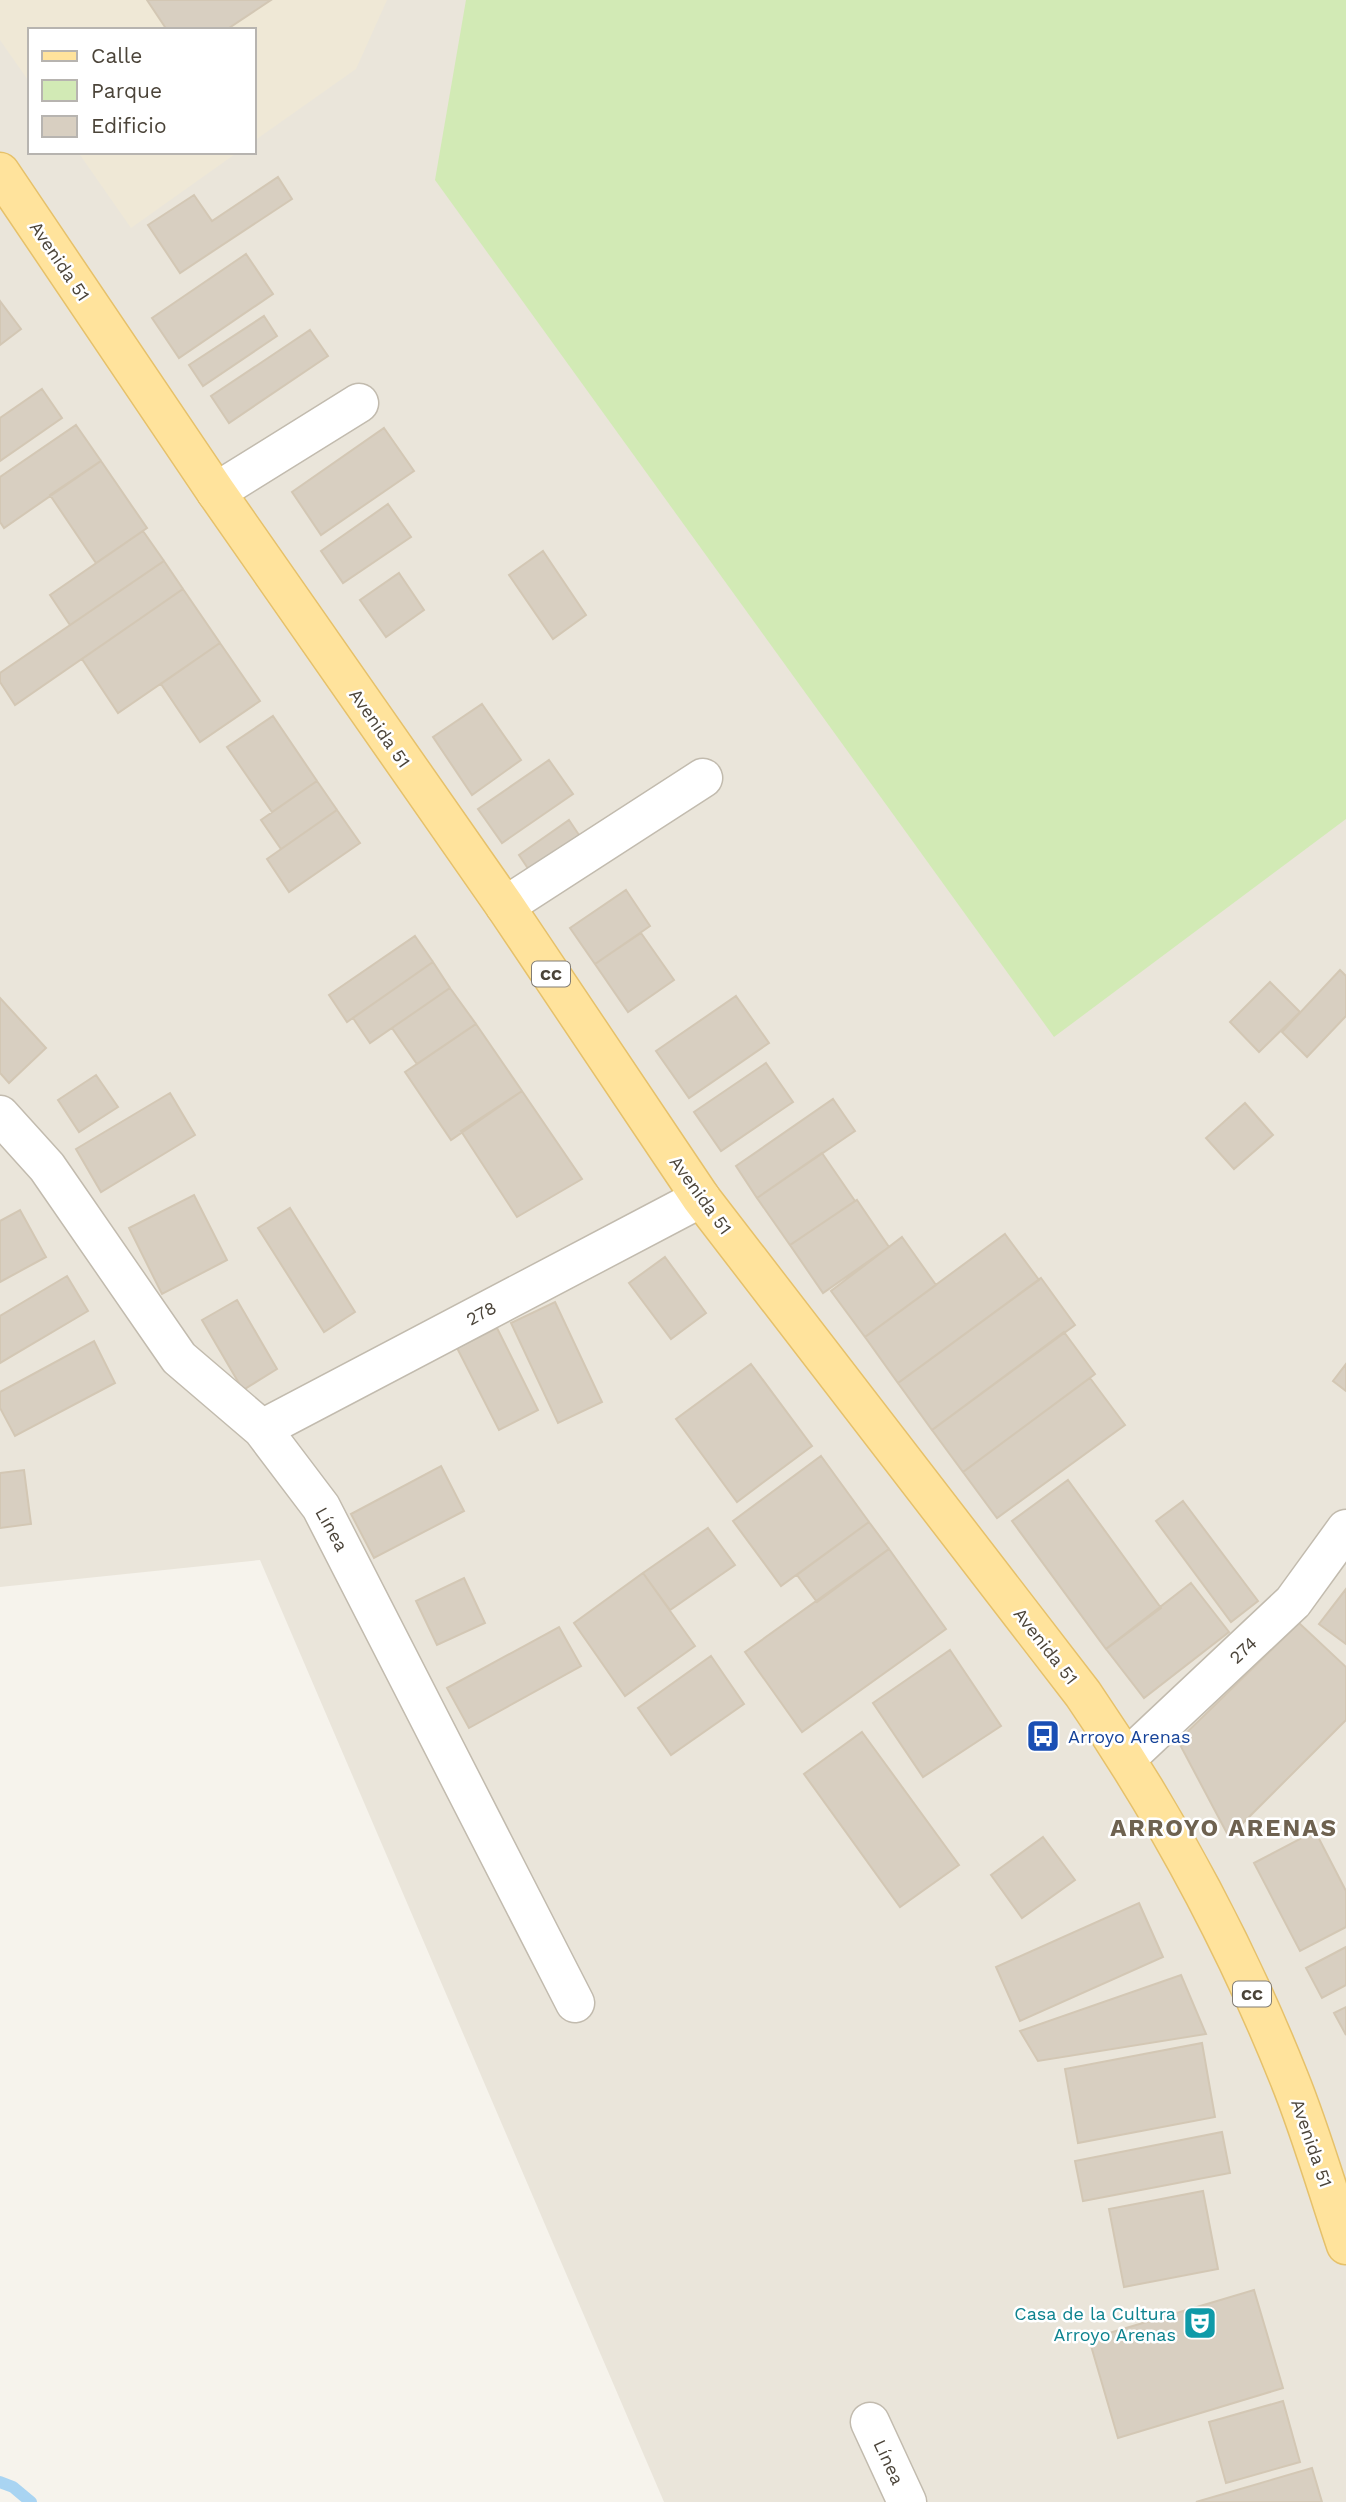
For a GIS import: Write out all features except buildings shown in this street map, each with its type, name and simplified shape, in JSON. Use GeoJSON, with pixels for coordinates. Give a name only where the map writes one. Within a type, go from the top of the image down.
{"type":"FeatureCollection","features":[{"type":"Feature","properties":{"kind":"main road","name":"Avenida 51"},"geometry":{"type":"LineString","coordinates":[[0,172],[216,492],[505,906],[701,1198],[1083,1694],[1127,1758],[1217,1917],[1290,2079],[1346,2245]]}},
{"type":"Feature","properties":{"kind":"street"},"geometry":{"type":"LineString","coordinates":[[216,492],[359,403]]}},
{"type":"Feature","properties":{"kind":"street"},"geometry":{"type":"LineString","coordinates":[[505,906],[702,778]]}},
{"type":"Feature","properties":{"kind":"street","name":"Línea"},"geometry":{"type":"LineString","coordinates":[[0,1115],[47,1167],[179,1358],[262,1429],[321,1507],[575,2003]]}},
{"type":"Feature","properties":{"kind":"street","name":"278"},"geometry":{"type":"LineString","coordinates":[[262,1429],[701,1198]]}},
{"type":"Feature","properties":{"kind":"street","name":"274"},"geometry":{"type":"LineString","coordinates":[[1127,1758],[1293,1602],[1346,1530]]}},
{"type":"Feature","properties":{"kind":"street","name":"Línea"},"geometry":{"type":"LineString","coordinates":[[870,2422],[907,2502]]}},
{"type":"Feature","properties":{"kind":"shaded area","name":"Arroyo Arenas"},"geometry":{"type":"Polygon","coordinates":[[[0,0],[1346,0],[1346,2502],[664,2502],[260,1560],[0,1587],[0,0]]]}},
{"type":"Feature","properties":{"kind":"shaded area"},"geometry":{"type":"Polygon","coordinates":[[[0,0],[387,0],[356,69],[256,140],[256,28],[28,28],[28,80],[0,40],[0,0]]]}},
{"type":"Feature","properties":{"kind":"shaded area"},"geometry":{"type":"Polygon","coordinates":[[[79,154],[235,154],[131,228],[79,154]]]}},
{"type":"Feature","properties":{"kind":"green space"},"geometry":{"type":"Polygon","coordinates":[[[466,0],[1346,0],[1346,819],[1054,1037],[435,180],[466,0]]]}},
{"type":"Feature","properties":{"kind":"waterway","name":"Arroyo Arenas"},"geometry":{"type":"LineString","coordinates":[[0,2482],[13,2487],[31,2502]]}},
{"type":"Feature","properties":{"kind":"place","name":"Arroyo Arenas"},"geometry":{"type":"Point","coordinates":[1043,1736]}},
{"type":"Feature","properties":{"kind":"place","name":"Casa de la Cultura Arroyo Arenas"},"geometry":{"type":"Point","coordinates":[1200,2323]}},
{"type":"Feature","properties":{"kind":"district","name":"ARROYO ARENAS"},"geometry":{"type":"Point","coordinates":[1224,1828]}}]}
